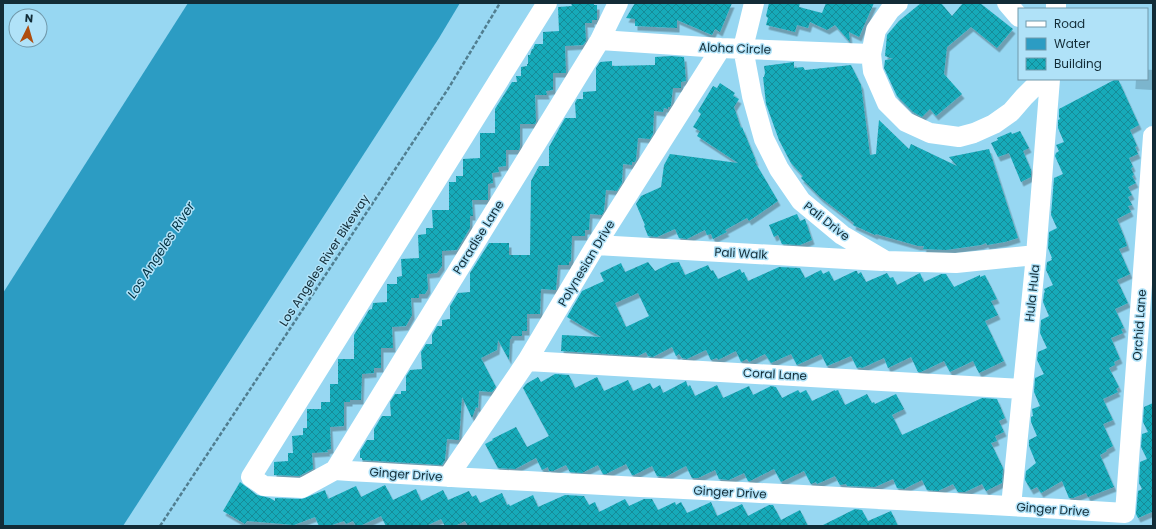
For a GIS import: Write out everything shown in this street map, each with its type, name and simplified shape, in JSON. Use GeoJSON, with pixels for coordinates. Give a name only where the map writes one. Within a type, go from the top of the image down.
{"type":"FeatureCollection","features":[{"type":"Feature","properties":{"kind":"lane"},"geometry":{"type":"LineString","coordinates":[[335,470],[302,488],[264,486],[251,477],[548,3]]}},
{"type":"Feature","properties":{"kind":"lane","name":"Paradise Lane"},"geometry":{"type":"LineString","coordinates":[[335,470],[600,40],[618,3]]}},
{"type":"Feature","properties":{"kind":"lane","name":"Pali Drive"},"geometry":{"type":"LineString","coordinates":[[754,3],[742,48],[752,96],[764,139],[784,176],[801,201],[842,235],[886,261],[956,263],[1036,255]]}},
{"type":"Feature","properties":{"kind":"lane"},"geometry":{"type":"LineString","coordinates":[[898,3],[890,10],[876,30],[871,54],[872,71],[887,103],[906,122],[930,133],[959,136],[974,133],[994,124],[1011,112],[1041,80]]}},
{"type":"Feature","properties":{"kind":"lane"},"geometry":{"type":"LineString","coordinates":[[1007,3],[1018,16]]}},
{"type":"Feature","properties":{"kind":"lane","name":"Aloha Circle"},"geometry":{"type":"LineString","coordinates":[[600,40],[721,48],[871,54]]}},
{"type":"Feature","properties":{"kind":"lane","name":"Polynesian Drive"},"geometry":{"type":"LineString","coordinates":[[448,477],[527,361],[596,245],[721,48]]}},
{"type":"Feature","properties":{"kind":"lane","name":"Hula Hula"},"geometry":{"type":"LineString","coordinates":[[1011,506],[1036,255],[1050,80]]}},
{"type":"Feature","properties":{"kind":"lane","name":"Orchid Lane"},"geometry":{"type":"LineString","coordinates":[[1125,513],[1153,136]]}},
{"type":"Feature","properties":{"kind":"lane","name":"Pali Walk"},"geometry":{"type":"LineString","coordinates":[[596,245],[886,261]]}},
{"type":"Feature","properties":{"kind":"lane","name":"Coral Lane"},"geometry":{"type":"LineString","coordinates":[[527,361],[1022,389]]}},
{"type":"Feature","properties":{"kind":"lane","name":"Ginger Drive"},"geometry":{"type":"LineString","coordinates":[[335,470],[1125,513]]}},
{"type":"Feature","properties":{"kind":"path","name":"Los Angeles River Bikeway"},"geometry":{"type":"LineString","coordinates":[[160,526],[443,95],[500,3]]}},
{"type":"Feature","properties":{"kind":"water","name":"Los Angeles River"},"geometry":{"type":"Polygon","coordinates":[[[188,3],[460,3],[439,38],[123,526],[3,526],[3,293],[188,3]]]}},
{"type":"Feature","properties":{"kind":"building"},"geometry":{"type":"Polygon","coordinates":[[[571,3],[594,3],[594,5],[597,5],[597,20],[592,20],[592,23],[585,23],[586,41],[583,45],[565,46],[566,73],[553,73],[553,90],[546,91],[547,95],[535,95],[535,124],[520,124],[519,150],[506,150],[506,166],[498,167],[499,172],[492,173],[493,183],[488,184],[488,200],[472,200],[473,216],[470,216],[470,228],[457,250],[442,251],[442,266],[437,273],[427,274],[428,289],[425,294],[419,294],[419,298],[411,298],[412,315],[406,326],[392,327],[393,348],[381,348],[381,368],[374,368],[374,373],[362,374],[361,400],[350,400],[350,402],[344,402],[344,426],[330,427],[331,449],[327,450],[328,452],[312,453],[313,469],[299,476],[274,475],[274,462],[288,461],[288,453],[293,453],[292,436],[303,435],[303,428],[307,428],[307,409],[321,409],[321,402],[330,402],[330,384],[338,384],[338,359],[354,359],[354,335],[369,310],[372,309],[373,303],[387,302],[387,284],[397,284],[397,277],[402,276],[401,259],[419,258],[418,235],[426,234],[426,228],[433,228],[432,210],[449,210],[449,182],[456,182],[456,176],[463,176],[463,159],[480,158],[480,133],[495,133],[495,109],[512,82],[517,82],[516,76],[521,76],[521,67],[527,66],[528,55],[530,55],[535,44],[543,44],[543,32],[559,31],[558,7],[572,6],[571,3]]]}},
{"type":"Feature","properties":{"kind":"building"},"geometry":{"type":"Polygon","coordinates":[[[635,3],[732,3],[720,32],[715,29],[712,35],[677,20],[677,28],[635,26],[635,19],[626,18],[635,3]]]}},
{"type":"Feature","properties":{"kind":"building"},"geometry":{"type":"Polygon","coordinates":[[[769,3],[800,3],[799,7],[822,13],[826,3],[874,3],[859,37],[849,32],[850,42],[835,25],[827,30],[810,22],[808,28],[797,25],[795,32],[766,25],[768,18],[766,16],[769,3]]]}},
{"type":"Feature","properties":{"kind":"building"},"geometry":{"type":"Polygon","coordinates":[[[921,3],[941,3],[952,16],[963,3],[980,3],[1013,29],[997,48],[971,27],[947,47],[944,74],[962,94],[936,116],[930,109],[922,117],[913,112],[897,96],[884,68],[885,60],[893,59],[885,56],[887,35],[899,21],[921,3]]]}},
{"type":"Feature","properties":{"kind":"building"},"geometry":{"type":"Polygon","coordinates":[[[655,57],[684,57],[686,81],[681,82],[681,88],[673,88],[671,105],[668,109],[664,108],[663,112],[654,111],[653,134],[650,139],[638,138],[636,160],[635,162],[632,162],[632,165],[623,164],[622,183],[617,191],[606,190],[604,211],[602,215],[590,214],[589,230],[585,230],[585,236],[572,236],[571,261],[569,262],[569,265],[558,265],[556,290],[541,289],[540,314],[527,314],[527,331],[522,331],[522,336],[512,336],[510,339],[509,360],[498,340],[497,350],[481,358],[496,387],[492,392],[479,391],[478,408],[476,407],[472,418],[462,397],[459,440],[447,439],[445,460],[442,465],[362,460],[362,458],[360,458],[360,451],[367,440],[374,440],[374,429],[382,416],[391,416],[390,402],[395,394],[401,394],[401,391],[406,391],[406,376],[410,370],[422,369],[421,352],[426,344],[432,344],[432,335],[437,326],[442,326],[442,320],[450,319],[450,306],[458,293],[470,292],[470,273],[489,243],[509,243],[509,255],[530,255],[531,181],[539,166],[549,166],[549,147],[565,118],[576,118],[575,103],[577,99],[583,99],[583,92],[596,91],[596,68],[600,62],[612,61],[612,66],[655,65],[655,57]]]}},
{"type":"Feature","properties":{"kind":"building"},"geometry":{"type":"Polygon","coordinates":[[[794,62],[794,68],[803,67],[805,70],[851,65],[861,85],[870,155],[876,154],[879,120],[909,149],[911,144],[957,166],[949,157],[989,149],[1018,238],[987,245],[986,243],[946,250],[923,249],[924,246],[918,246],[876,234],[875,235],[853,225],[854,223],[821,198],[801,178],[803,176],[791,163],[779,140],[766,104],[763,77],[765,73],[764,66],[794,62]]]}},
{"type":"Feature","properties":{"kind":"building"},"geometry":{"type":"Polygon","coordinates":[[[1114,80],[1118,80],[1139,125],[1130,130],[1137,146],[1135,147],[1138,154],[1129,158],[1133,167],[1131,168],[1134,175],[1132,176],[1136,183],[1128,187],[1132,195],[1128,197],[1132,205],[1128,206],[1131,212],[1117,219],[1127,246],[1119,249],[1130,274],[1117,280],[1128,303],[1115,309],[1124,328],[1121,329],[1123,333],[1111,338],[1120,359],[1114,362],[1115,365],[1109,368],[1119,387],[1116,389],[1118,392],[1103,399],[1113,420],[1103,424],[1113,446],[1100,455],[1114,487],[1088,497],[1086,493],[1073,498],[1069,498],[1062,481],[1041,493],[1037,487],[1031,490],[1025,480],[1026,471],[1036,463],[1029,446],[1029,440],[1037,436],[1031,422],[1031,417],[1033,416],[1032,409],[1040,406],[1034,392],[1035,378],[1044,374],[1037,360],[1038,352],[1047,348],[1040,333],[1041,320],[1049,316],[1043,302],[1045,292],[1044,289],[1053,285],[1046,270],[1047,262],[1052,260],[1048,248],[1049,232],[1057,228],[1051,215],[1054,178],[1063,174],[1055,156],[1059,151],[1056,145],[1064,142],[1058,128],[1058,120],[1060,119],[1059,109],[1114,80]]]}},
{"type":"Feature","properties":{"kind":"building"},"geometry":{"type":"Polygon","coordinates":[[[720,83],[735,93],[733,96],[739,99],[734,107],[741,128],[742,127],[756,161],[755,162],[778,201],[749,221],[747,218],[725,230],[727,232],[713,239],[711,234],[707,235],[705,230],[687,239],[679,238],[675,229],[657,237],[648,236],[636,204],[641,196],[661,187],[664,165],[670,154],[738,163],[697,136],[700,131],[693,127],[701,114],[698,111],[713,86],[717,88],[720,83]]]}},
{"type":"Feature","properties":{"kind":"building"},"geometry":{"type":"Polygon","coordinates":[[[1020,131],[1029,148],[1023,151],[1031,170],[1031,177],[1021,182],[1009,153],[998,157],[991,143],[998,140],[997,138],[1011,132],[1012,134],[1020,131]]]}},
{"type":"Feature","properties":{"kind":"building"},"geometry":{"type":"Polygon","coordinates":[[[797,214],[800,221],[805,219],[812,240],[800,245],[782,244],[778,235],[774,237],[769,225],[797,214]]]}},
{"type":"Feature","properties":{"kind":"building"},"geometry":{"type":"Polygon","coordinates":[[[648,262],[655,271],[671,263],[679,262],[685,275],[708,265],[718,279],[740,269],[742,273],[744,272],[748,281],[779,267],[800,268],[805,278],[821,270],[823,274],[829,271],[834,281],[855,271],[857,271],[858,274],[861,272],[866,282],[887,273],[890,278],[893,277],[897,285],[920,273],[924,282],[941,274],[946,274],[954,287],[980,275],[980,277],[985,275],[997,299],[991,301],[998,315],[985,321],[1004,361],[979,373],[973,361],[950,372],[944,361],[918,372],[911,357],[888,368],[884,358],[862,368],[857,368],[851,356],[827,366],[821,354],[797,365],[791,354],[771,363],[765,354],[749,362],[747,359],[741,362],[736,351],[718,360],[717,358],[711,360],[706,350],[687,359],[682,358],[679,354],[676,356],[672,347],[653,357],[648,356],[646,352],[638,356],[561,351],[562,335],[601,337],[567,317],[582,291],[604,281],[600,273],[621,263],[625,272],[648,262]],[[638,293],[615,303],[626,327],[649,316],[638,293]]]}},
{"type":"Feature","properties":{"kind":"building"},"geometry":{"type":"Polygon","coordinates":[[[555,374],[569,375],[575,388],[597,377],[604,391],[628,380],[633,391],[650,383],[653,389],[660,385],[663,393],[686,381],[688,387],[690,385],[695,396],[717,385],[723,398],[749,386],[753,395],[771,386],[776,387],[782,398],[798,390],[800,393],[806,390],[812,401],[838,390],[845,405],[867,394],[872,403],[874,402],[875,404],[896,394],[904,409],[892,415],[902,435],[982,398],[997,399],[1005,418],[999,421],[1004,432],[995,436],[997,441],[991,443],[1003,468],[1002,483],[986,491],[982,484],[965,492],[958,492],[953,484],[938,491],[927,490],[922,480],[904,489],[897,488],[893,479],[875,487],[847,486],[846,484],[840,485],[835,476],[817,484],[816,482],[811,484],[804,471],[781,482],[774,469],[750,481],[748,481],[744,473],[729,480],[719,479],[715,470],[698,478],[692,478],[686,466],[665,477],[657,476],[652,466],[632,475],[626,464],[606,474],[603,474],[598,465],[582,473],[570,472],[566,465],[553,471],[549,471],[548,467],[542,470],[536,458],[515,469],[498,468],[485,444],[493,440],[492,439],[516,427],[527,447],[549,436],[523,388],[526,384],[538,377],[541,382],[555,374]]]}},
{"type":"Feature","properties":{"kind":"building"},"geometry":{"type":"Polygon","coordinates":[[[1153,403],[1153,515],[1152,512],[1138,518],[1136,514],[1138,491],[1142,489],[1139,483],[1140,462],[1147,459],[1141,447],[1142,434],[1148,432],[1143,422],[1144,407],[1153,403]]]}},
{"type":"Feature","properties":{"kind":"building"},"geometry":{"type":"Polygon","coordinates":[[[240,482],[257,495],[270,498],[275,501],[275,498],[302,499],[325,490],[328,499],[356,486],[361,497],[385,485],[393,500],[416,489],[421,501],[443,490],[448,500],[469,491],[472,497],[476,495],[480,503],[502,493],[507,505],[509,504],[510,506],[533,495],[538,507],[565,495],[584,496],[589,505],[595,502],[599,512],[625,499],[629,506],[644,499],[652,499],[658,510],[675,502],[676,505],[681,502],[687,513],[711,502],[717,516],[742,504],[748,516],[769,505],[773,505],[781,520],[800,510],[808,526],[468,526],[465,521],[455,526],[445,526],[441,519],[426,526],[386,526],[381,516],[360,526],[356,526],[353,521],[346,524],[344,521],[329,526],[319,526],[315,517],[294,525],[247,521],[245,524],[223,511],[240,482]]]}},
{"type":"Feature","properties":{"kind":"building"},"geometry":{"type":"Polygon","coordinates":[[[855,509],[862,510],[868,521],[891,511],[898,526],[821,526],[855,509]]]}},
{"type":"Feature","properties":{"kind":"tunnel"},"geometry":{"type":"LineString","coordinates":[[1148,80],[1153,80]]}}]}
